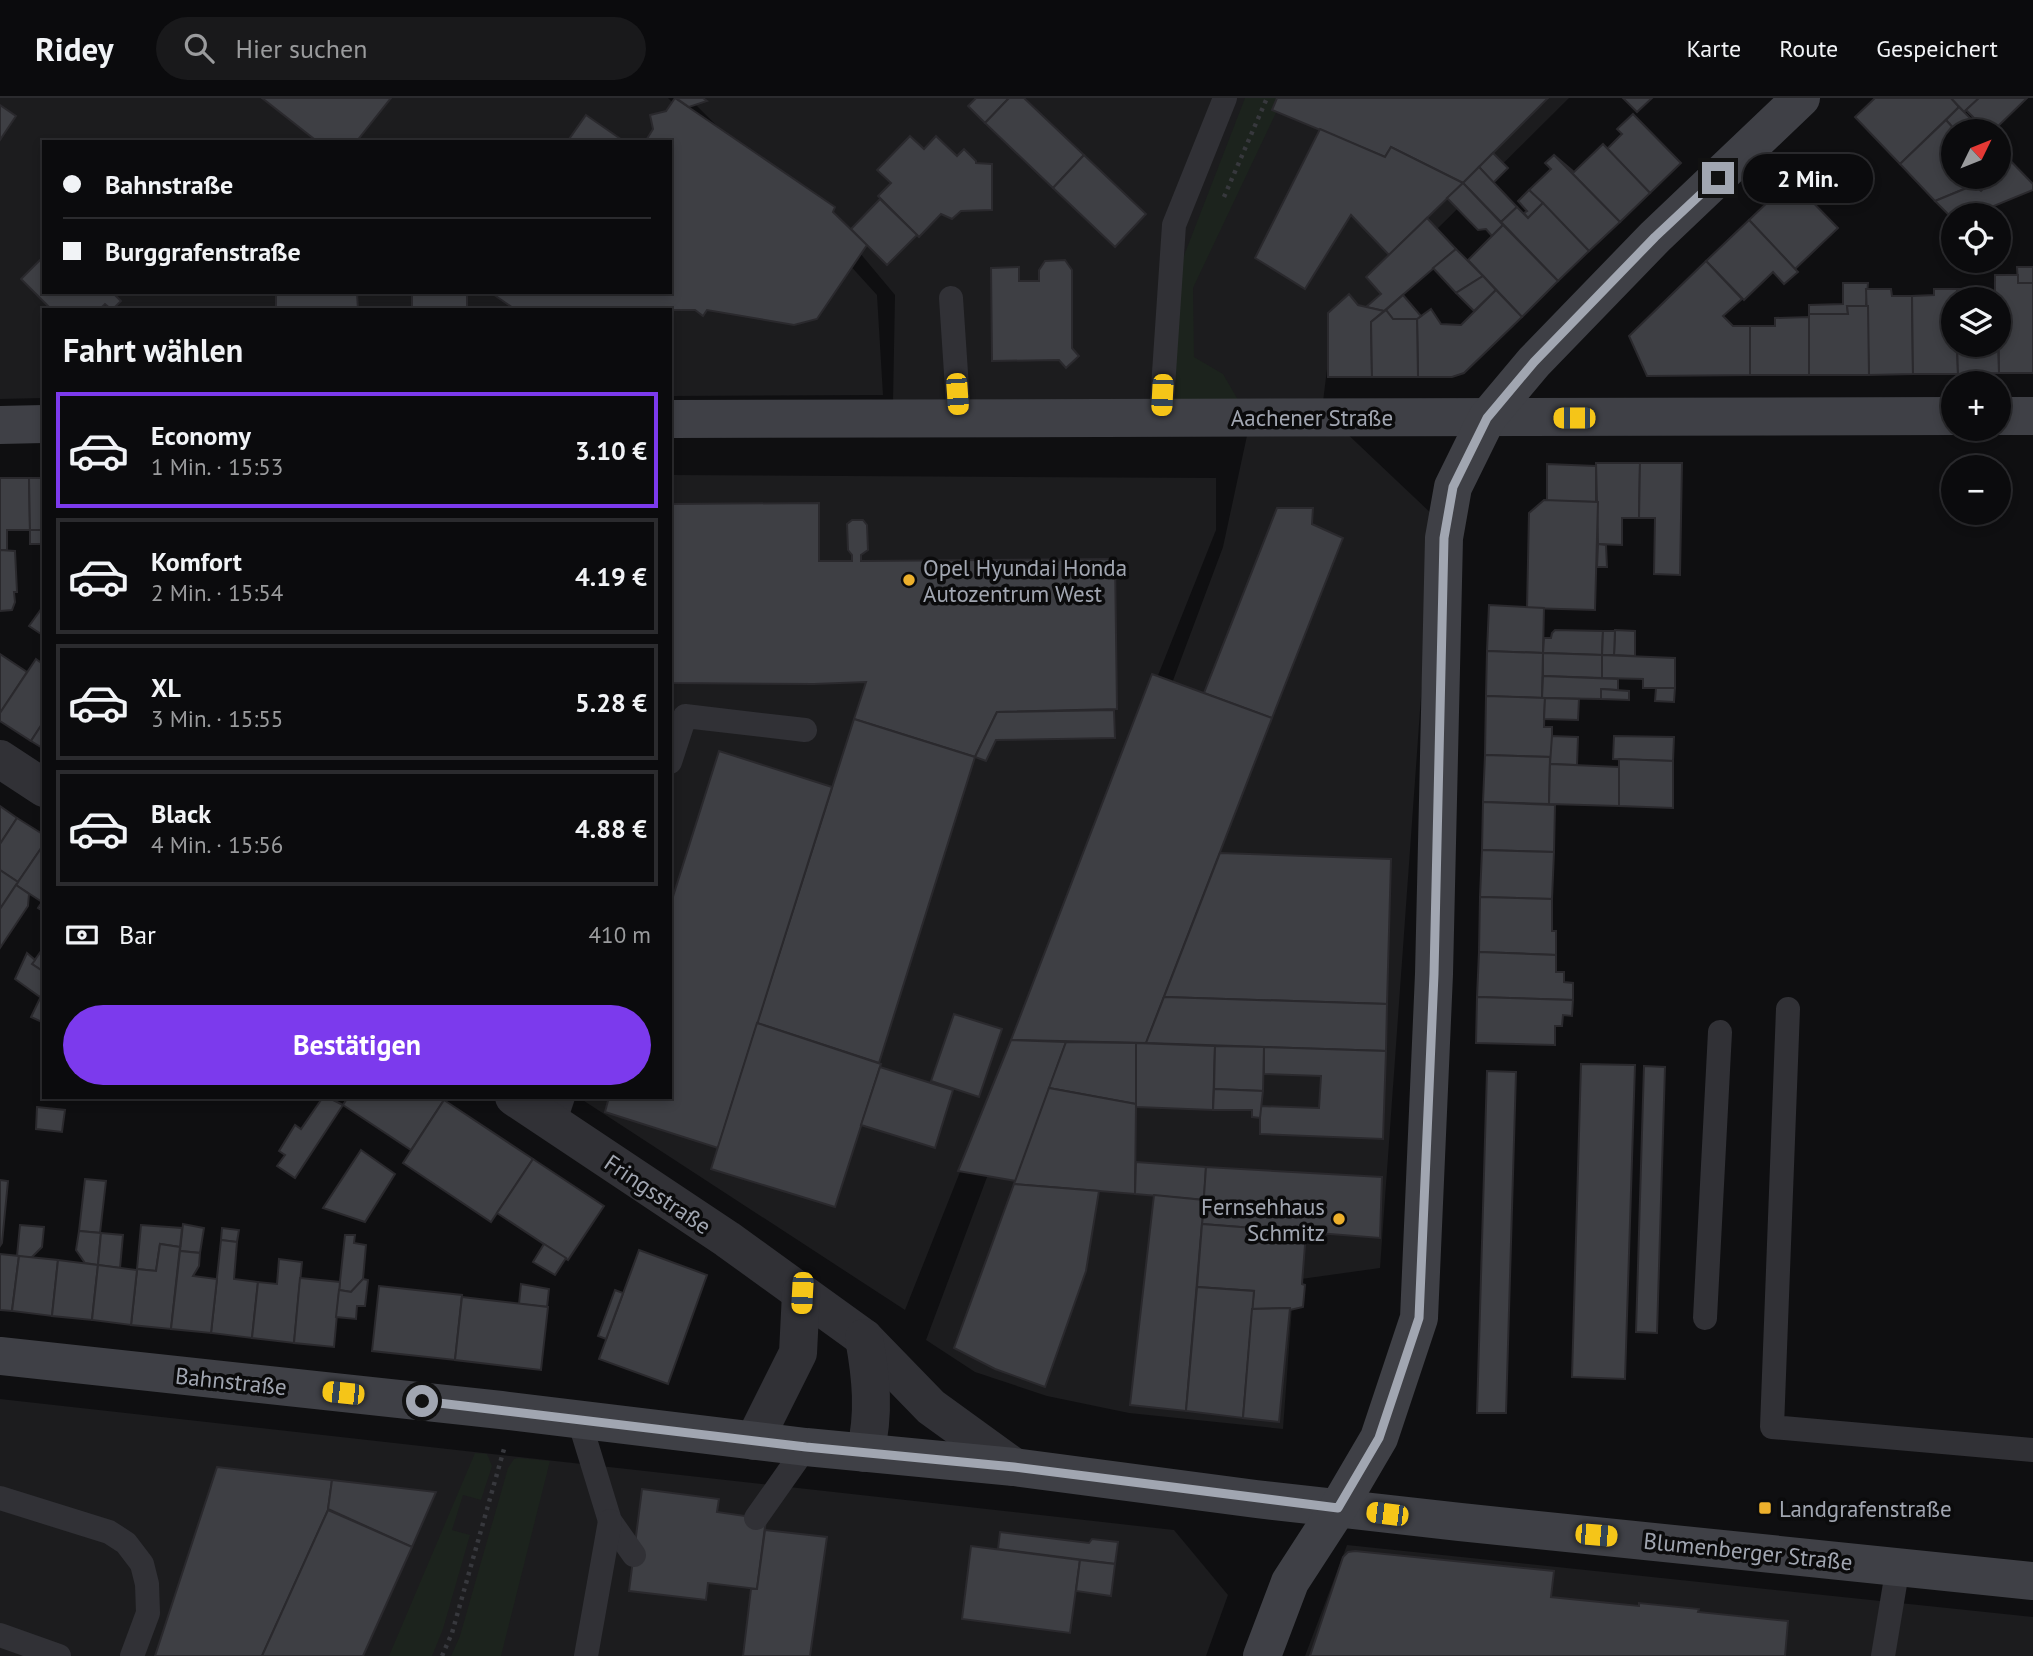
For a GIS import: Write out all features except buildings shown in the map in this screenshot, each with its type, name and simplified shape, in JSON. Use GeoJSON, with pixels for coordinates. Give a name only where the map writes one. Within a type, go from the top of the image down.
{"type":"FeatureCollection","features":[{"type":"Feature","properties":{"kind":"street"},"geometry":{"type":"LineString","coordinates":[[1262,1656],[1290,1582],[1379,1438],[1419,1318],[1434,974],[1444,538],[1453,487],[1487,418],[1534,362],[1655,237],[1801,98]]}},
{"type":"Feature","properties":{"kind":"street","name":"Aachener Straße"},"geometry":{"type":"LineString","coordinates":[[672,419],[1941,416]]}},
{"type":"Feature","properties":{"kind":"street"},"geometry":{"type":"LineString","coordinates":[[2011,416],[2033,416]]}},
{"type":"Feature","properties":{"kind":"street"},"geometry":{"type":"LineString","coordinates":[[0,425],[42,424]]}},
{"type":"Feature","properties":{"kind":"street"},"geometry":{"type":"LineString","coordinates":[[0,759],[42,787]]}},
{"type":"Feature","properties":{"kind":"street","name":"Fringsstraße"},"geometry":{"type":"LineString","coordinates":[[518,1099],[563,1119],[864,1338],[931,1407],[1014,1467]]}},
{"type":"Feature","properties":{"kind":"street"},"geometry":{"type":"LineString","coordinates":[[754,1441],[798,1353],[802,1293]]}},
{"type":"Feature","properties":{"kind":"street"},"geometry":{"type":"LineString","coordinates":[[864,1338],[872,1380],[869,1430],[864,1453]]}},
{"type":"Feature","properties":{"kind":"street","name":"Bahnstraße"},"geometry":{"type":"LineString","coordinates":[[0,1356],[754,1441]]}},
{"type":"Feature","properties":{"kind":"street","name":"Blumenberger Straße"},"geometry":{"type":"LineString","coordinates":[[754,1441],[1014,1467],[1338,1508],[2033,1581]]}},
{"type":"Feature","properties":{"kind":"lane"},"geometry":{"type":"LineString","coordinates":[[1161,417],[1174,225],[1225,98]]}},
{"type":"Feature","properties":{"kind":"lane"},"geometry":{"type":"LineString","coordinates":[[951,298],[959,418]]}},
{"type":"Feature","properties":{"kind":"lane"},"geometry":{"type":"LineString","coordinates":[[672,756],[685,716],[805,730]]}},
{"type":"Feature","properties":{"kind":"lane"},"geometry":{"type":"LineString","coordinates":[[1788,1009],[1772,1427],[2033,1450]]}},
{"type":"Feature","properties":{"kind":"lane"},"geometry":{"type":"LineString","coordinates":[[1705,1318],[1720,1032]]}},
{"type":"Feature","properties":{"kind":"lane"},"geometry":{"type":"LineString","coordinates":[[579,1420],[610,1521],[634,1555]]}},
{"type":"Feature","properties":{"kind":"lane"},"geometry":{"type":"LineString","coordinates":[[756,1518],[806,1447]]}},
{"type":"Feature","properties":{"kind":"lane"},"geometry":{"type":"LineString","coordinates":[[0,1498],[108,1532],[126,1543],[142,1564],[147,1584],[148,1613],[132,1656]]}},
{"type":"Feature","properties":{"kind":"lane"},"geometry":{"type":"LineString","coordinates":[[586,1656],[610,1521]]}},
{"type":"Feature","properties":{"kind":"lane"},"geometry":{"type":"LineString","coordinates":[[1883,1656],[1898,1566]]}},
{"type":"Feature","properties":{"kind":"lane"},"geometry":{"type":"LineString","coordinates":[[0,1635],[59,1656]]}},
{"type":"Feature","properties":{"kind":"path"},"geometry":{"type":"LineString","coordinates":[[1222,200],[1267,98]]}},
{"type":"Feature","properties":{"kind":"path"},"geometry":{"type":"LineString","coordinates":[[442,1656],[452,1633],[515,1412]]}},
{"type":"Feature","properties":{"kind":"shaded area"},"geometry":{"type":"Polygon","coordinates":[[[0,98],[668,98],[827,240],[877,295],[883,395],[672,396],[672,308],[42,308],[42,398],[0,399],[0,98]]]}},
{"type":"Feature","properties":{"kind":"shaded area"},"geometry":{"type":"Polygon","coordinates":[[[689,98],[1569,98],[1430,236],[1329,353],[1322,410],[1434,516],[1380,1268],[1294,1280],[1283,1429],[1129,1413],[1047,1396],[975,1372],[926,1340],[1223,547],[1251,417],[893,401],[895,295],[839,228],[746,165],[717,126],[689,98]]]}},
{"type":"Feature","properties":{"kind":"shaded area"},"geometry":{"type":"Polygon","coordinates":[[[1245,98],[1283,98],[1193,288],[1194,357],[1223,374],[1241,405],[1173,408],[1173,284],[1245,98]]]}},
{"type":"Feature","properties":{"kind":"shaded area"},"geometry":{"type":"Polygon","coordinates":[[[672,475],[1216,478],[1216,530],[905,1310],[581,1099],[672,1099],[672,475]]]}},
{"type":"Feature","properties":{"kind":"shaded area"},"geometry":{"type":"Polygon","coordinates":[[[0,1399],[1174,1530],[1228,1595],[1206,1656],[0,1656],[0,1399]]]}},
{"type":"Feature","properties":{"kind":"shaded area"},"geometry":{"type":"Polygon","coordinates":[[[475,1453],[487,1454],[492,1466],[481,1500],[463,1495],[452,1530],[470,1535],[443,1629],[432,1656],[389,1656],[475,1453]]]}},
{"type":"Feature","properties":{"kind":"shaded area"},"geometry":{"type":"Polygon","coordinates":[[[514,1459],[550,1461],[501,1656],[451,1656],[460,1636],[508,1468],[514,1459]]]}},
{"type":"Feature","properties":{"kind":"shaded area"},"geometry":{"type":"Polygon","coordinates":[[[1347,1545],[2033,1617],[2033,1656],[1305,1656],[1347,1545]]]}},
{"type":"Feature","properties":{"kind":"place","name":"Opel Hyundai Honda Autozentrum West"},"geometry":{"type":"Point","coordinates":[909,580]}},
{"type":"Feature","properties":{"kind":"place","name":"Fernsehhaus Schmitz"},"geometry":{"type":"Point","coordinates":[1339,1219]}},
{"type":"Feature","properties":{"kind":"place","name":"Landgrafenstraße"},"geometry":{"type":"Point","coordinates":[1765,1508]}},
{"type":"Feature","properties":{"kind":"route"},"geometry":{"type":"LineString","coordinates":[[422,1401],[806,1447],[1014,1467],[1338,1508],[1379,1438],[1419,1318],[1434,974],[1444,538],[1453,487],[1487,418],[1534,362],[1655,237],[1718,178]]}}]}
